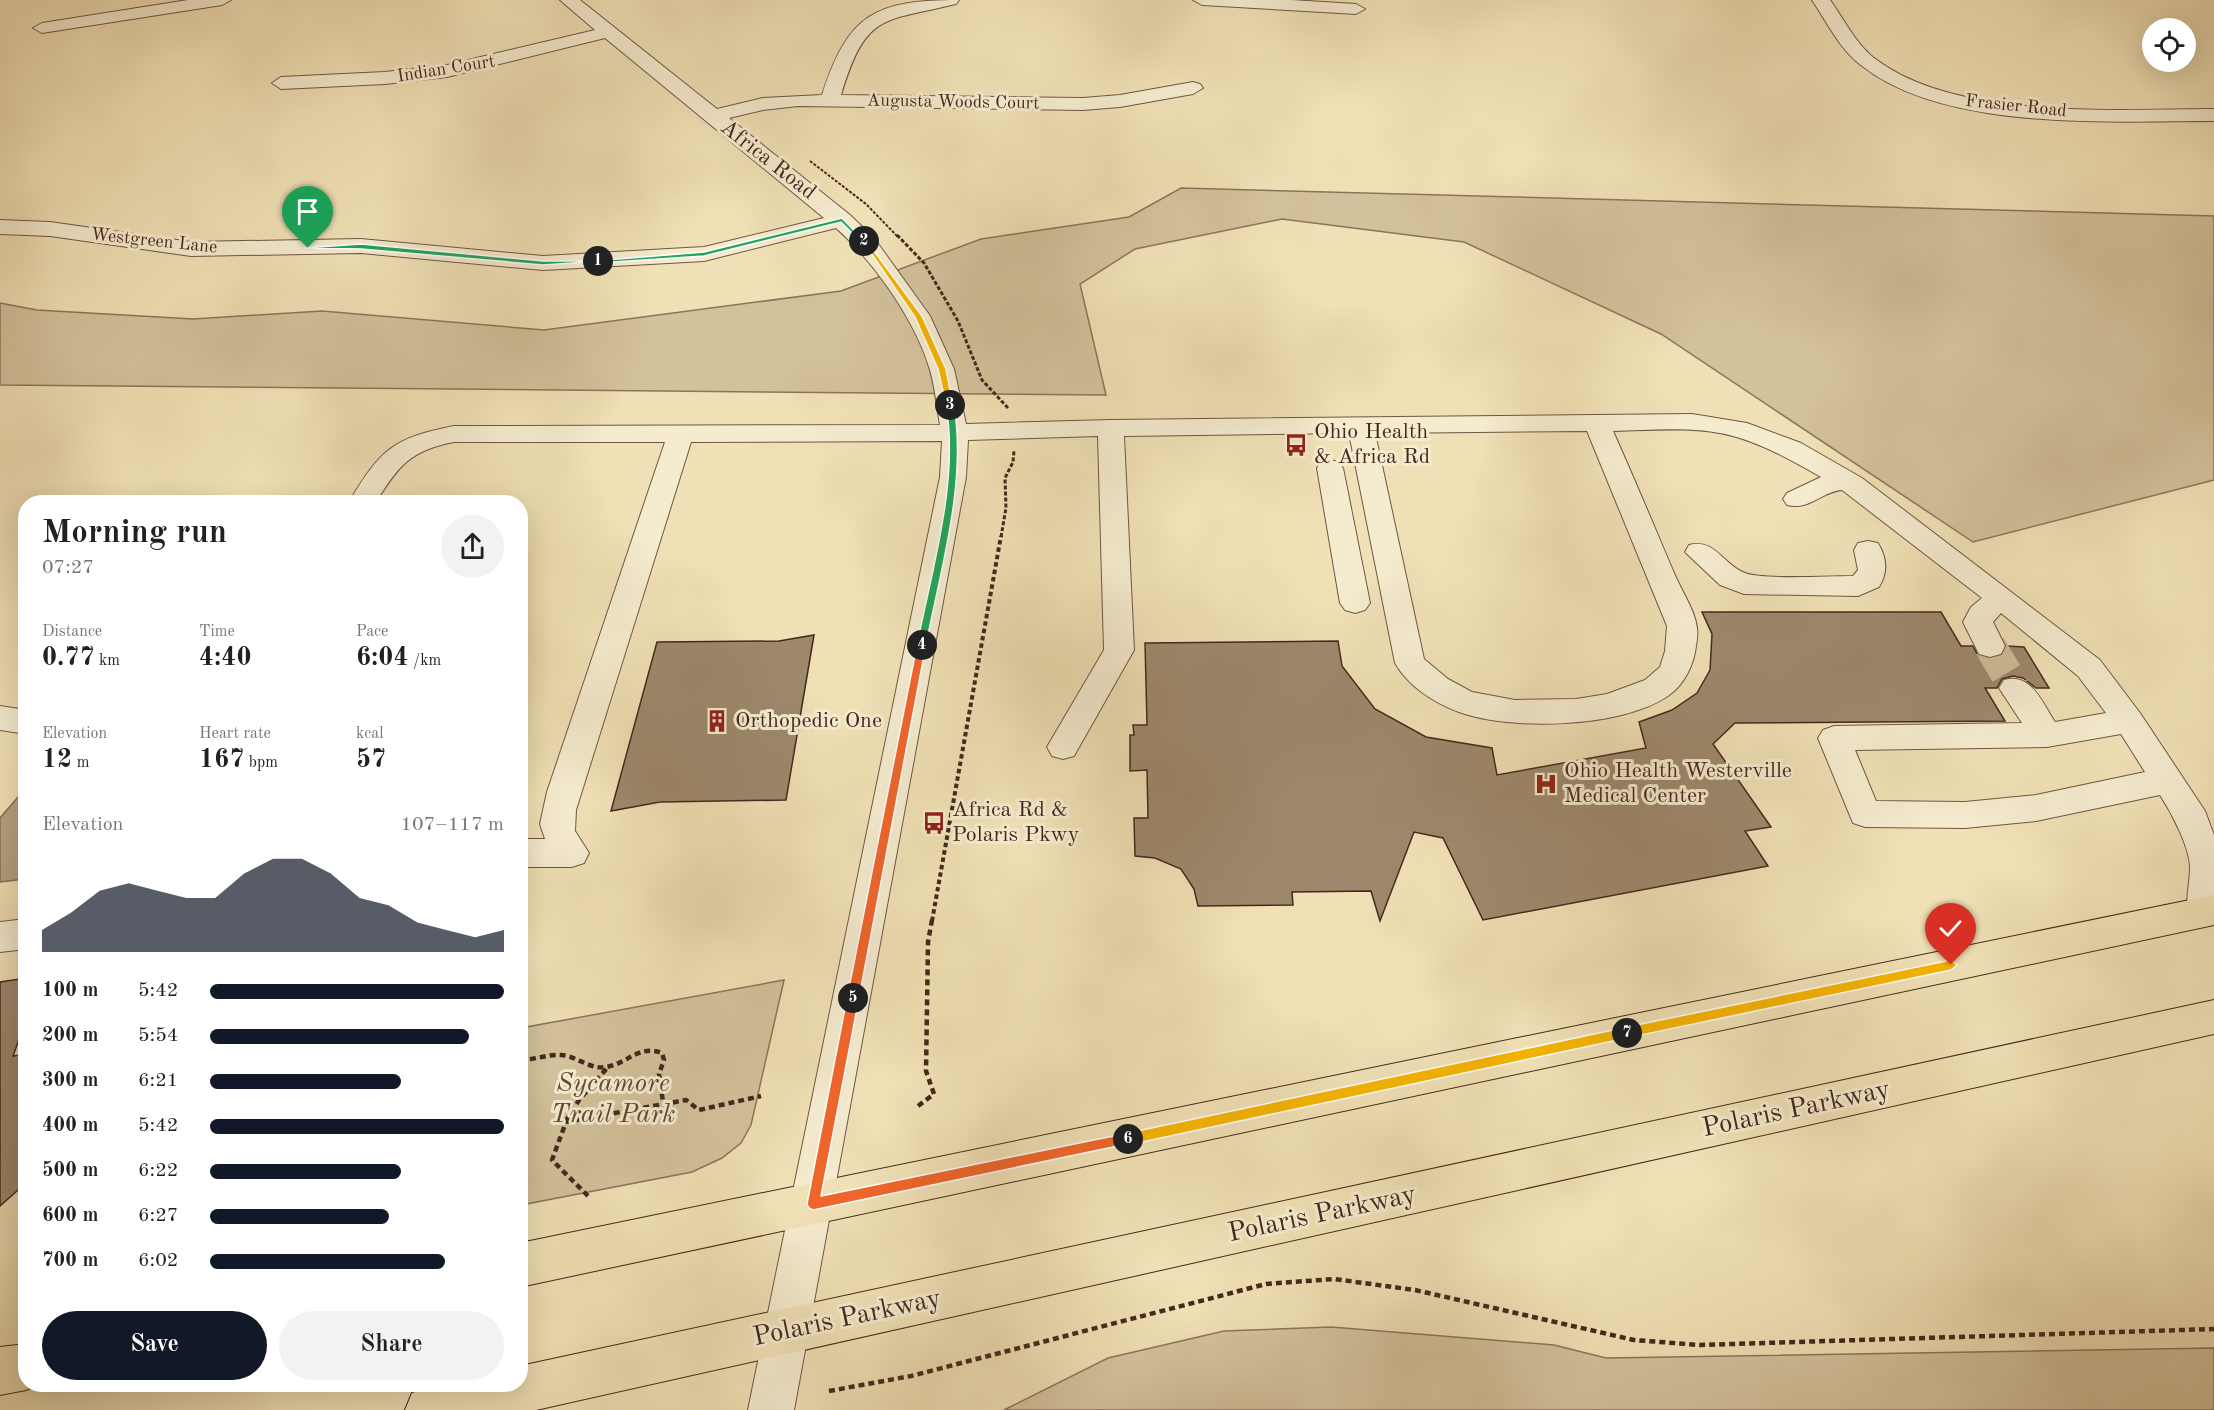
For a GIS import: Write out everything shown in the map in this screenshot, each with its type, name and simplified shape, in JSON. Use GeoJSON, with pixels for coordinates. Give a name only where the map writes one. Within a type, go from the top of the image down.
{"type":"FeatureCollection","features":[{"type":"Feature","properties":{"kind":"main road"},"geometry":{"type":"LineString","coordinates":[[528,1263],[2209,911]]}},
{"type":"Feature","properties":{"kind":"main road","name":"Polaris Parkway"},"geometry":{"type":"LineString","coordinates":[[528,1388],[2214,1017]]}},
{"type":"Feature","properties":{"kind":"main road"},"geometry":{"type":"LineString","coordinates":[[0,1371],[18,1368]]}},
{"type":"Feature","properties":{"kind":"main road","name":"Polaris Parkway"},"geometry":{"type":"LineString","coordinates":[[429,1410],[512,1392]]}},
{"type":"Feature","properties":{"kind":"street"},"geometry":{"type":"LineString","coordinates":[[42,28],[222,0]]}},
{"type":"Feature","properties":{"kind":"street","name":"Africa Road"},"geometry":{"type":"LineString","coordinates":[[569,0],[842,220],[866,243],[918,316],[947,385],[955,433],[953,477],[771,1410]]}},
{"type":"Feature","properties":{"kind":"street"},"geometry":{"type":"LineString","coordinates":[[884,0],[904,10]]}},
{"type":"Feature","properties":{"kind":"street"},"geometry":{"type":"LineString","coordinates":[[830,99],[850,45],[857,35],[884,17],[950,0]]}},
{"type":"Feature","properties":{"kind":"street"},"geometry":{"type":"LineString","coordinates":[[1202,0],[1356,9]]}},
{"type":"Feature","properties":{"kind":"street","name":"Frasier Road"},"geometry":{"type":"LineString","coordinates":[[1821,0],[1869,63],[1903,82],[1949,98],[2026,111],[2214,115]]}},
{"type":"Feature","properties":{"kind":"street","name":"Indian Court"},"geometry":{"type":"LineString","coordinates":[[281,83],[385,78],[447,71],[607,32]]}},
{"type":"Feature","properties":{"kind":"street","name":"Augusta Woods Court"},"geometry":{"type":"LineString","coordinates":[[713,116],[780,101],[830,99],[1083,104],[1120,101],[1194,88]]}},
{"type":"Feature","properties":{"kind":"street","name":"Westgreen Lane"},"geometry":{"type":"LineString","coordinates":[[0,227],[50,229],[191,249],[361,246],[543,263],[629,260],[704,254],[842,220]]}},
{"type":"Feature","properties":{"kind":"street"},"geometry":{"type":"LineString","coordinates":[[367,495],[382,469],[399,452],[423,440],[454,434],[955,433],[1111,428],[1692,422],[1738,429],[1792,449],[1842,478],[2001,597],[2089,668],[2169,780],[2201,820],[2208,865],[2209,911]]}},
{"type":"Feature","properties":{"kind":"street"},"geometry":{"type":"LineString","coordinates":[[1360,425],[1410,663],[1430,684],[1471,704],[1501,711],[1571,711],[1612,707],[1651,692],[1671,675],[1682,647],[1682,626],[1597,423]]}},
{"type":"Feature","properties":{"kind":"street"},"geometry":{"type":"LineString","coordinates":[[1063,747],[1119,650],[1111,428]]}},
{"type":"Feature","properties":{"kind":"street"},"geometry":{"type":"LineString","coordinates":[[528,853],[572,853],[560,840],[555,824],[680,435]]}},
{"type":"Feature","properties":{"kind":"street"},"geometry":{"type":"LineString","coordinates":[[1330,468],[1355,603]]}},
{"type":"Feature","properties":{"kind":"street"},"geometry":{"type":"LineString","coordinates":[[1797,499],[1842,478]]}},
{"type":"Feature","properties":{"kind":"street"},"geometry":{"type":"LineString","coordinates":[[1699,552],[1730,578],[1744,584],[1858,586],[1869,580],[1872,570],[1868,550]]}},
{"type":"Feature","properties":{"kind":"street"},"geometry":{"type":"LineString","coordinates":[[1346,554],[1387,553]]}},
{"type":"Feature","properties":{"kind":"street"},"geometry":{"type":"LineString","coordinates":[[1990,646],[1978,622],[1980,614],[2001,597]]}},
{"type":"Feature","properties":{"kind":"street"},"geometry":{"type":"LineString","coordinates":[[2015,688],[2047,735]]}},
{"type":"Feature","properties":{"kind":"street"},"geometry":{"type":"LineString","coordinates":[[0,718],[18,721]]}},
{"type":"Feature","properties":{"kind":"street"},"geometry":{"type":"LineString","coordinates":[[2129,721],[2047,735],[1833,738],[1865,814],[1965,815],[2036,808],[2169,780]]}},
{"type":"Feature","properties":{"kind":"street"},"geometry":{"type":"LineString","coordinates":[[0,937],[18,935]]}},
{"type":"Feature","properties":{"kind":"path"},"geometry":{"type":"LineString","coordinates":[[918,1106],[934,1094],[926,1071],[928,942],[1006,508],[1005,478],[1013,462],[1014,452]]}},
{"type":"Feature","properties":{"kind":"path"},"geometry":{"type":"LineString","coordinates":[[588,1197],[552,1160],[566,1122],[579,1100],[607,1067],[645,1049],[655,1049],[662,1053],[664,1060],[660,1081],[663,1102]]}},
{"type":"Feature","properties":{"kind":"path"},"geometry":{"type":"LineString","coordinates":[[528,1059],[558,1055],[571,1057],[595,1067],[607,1067]]}},
{"type":"Feature","properties":{"kind":"path"},"geometry":{"type":"LineString","coordinates":[[566,1122],[663,1102],[686,1100],[699,1110],[760,1096]]}},
{"type":"Feature","properties":{"kind":"path"},"geometry":{"type":"LineString","coordinates":[[829,1391],[911,1377],[1266,1284],[1334,1280],[1415,1290],[1634,1340],[1700,1345],[2177,1332],[2214,1329]]}},
{"type":"Feature","properties":{"kind":"green space"},"geometry":{"type":"Polygon","coordinates":[[[1181,188],[2214,216],[2214,480],[1973,542],[1661,334],[1464,242],[1282,219],[1135,249],[1080,284],[1106,395],[0,385],[0,303],[37,310],[193,319],[322,311],[544,330],[841,291],[981,239],[1129,217],[1181,188]]]}},
{"type":"Feature","properties":{"kind":"green space","name":"Sycamore Trail Park"},"geometry":{"type":"Polygon","coordinates":[[[784,980],[751,1125],[741,1143],[722,1158],[692,1172],[528,1204],[528,1027],[784,980]]]}},
{"type":"Feature","properties":{"kind":"green space"},"geometry":{"type":"Polygon","coordinates":[[[1331,1327],[1554,1345],[1606,1358],[2214,1348],[2214,1410],[1004,1410],[1108,1358],[1224,1331],[1331,1327]]]}},
{"type":"Feature","properties":{"kind":"shaded area"},"geometry":{"type":"Polygon","coordinates":[[[18,797],[18,880],[0,882],[0,818],[18,797]]]}},
{"type":"Feature","properties":{"kind":"building"},"geometry":{"type":"Polygon","coordinates":[[[1702,612],[1941,612],[1961,646],[1973,646],[1978,656],[1991,659],[2002,656],[2007,646],[2024,647],[2049,688],[2036,688],[2023,678],[2013,676],[2002,679],[1997,688],[1985,688],[2005,721],[1735,723],[1713,744],[1771,827],[1745,831],[1768,866],[1483,920],[1443,838],[1414,832],[1380,921],[1371,891],[1292,892],[1293,905],[1198,906],[1194,889],[1181,869],[1155,858],[1135,856],[1134,818],[1148,818],[1147,770],[1130,771],[1130,735],[1134,735],[1133,725],[1147,725],[1145,643],[1338,641],[1342,666],[1375,709],[1426,737],[1492,748],[1497,775],[1646,748],[1639,722],[1672,710],[1697,693],[1710,670],[1712,634],[1702,612]]]}},
{"type":"Feature","properties":{"kind":"building","name":"Orthopedic One"},"geometry":{"type":"Polygon","coordinates":[[[814,635],[786,800],[660,802],[611,811],[657,642],[779,641],[814,635]]]}},
{"type":"Feature","properties":{"kind":"building"},"geometry":{"type":"Polygon","coordinates":[[[18,979],[18,1042],[13,1056],[18,1055],[18,1190],[0,1206],[0,982],[18,979]]]}},
{"type":"Feature","properties":{"kind":"tunnel"},"geometry":{"type":"LineString","coordinates":[[1990,646],[2015,688]]}},
{"type":"Feature","properties":{"kind":"place","name":"Ohio Health & Africa Rd"},"geometry":{"type":"Point","coordinates":[1296,445]}},
{"type":"Feature","properties":{"kind":"place","name":"Orthopedic One"},"geometry":{"type":"Point","coordinates":[717,721]}},
{"type":"Feature","properties":{"kind":"place","name":"Ohio Health Westerville Medical Center"},"geometry":{"type":"Point","coordinates":[1546,784]}},
{"type":"Feature","properties":{"kind":"place","name":"Africa Rd & Polaris Pkwy"},"geometry":{"type":"Point","coordinates":[934,823]}},
{"type":"Feature","properties":{"kind":"route"},"geometry":{"type":"LineString","coordinates":[[308,248],[361,246],[479,259],[543,263],[629,260],[704,254],[842,220],[866,243],[918,316],[947,385],[955,433],[953,477],[813,1204],[1951,965]]}}]}
